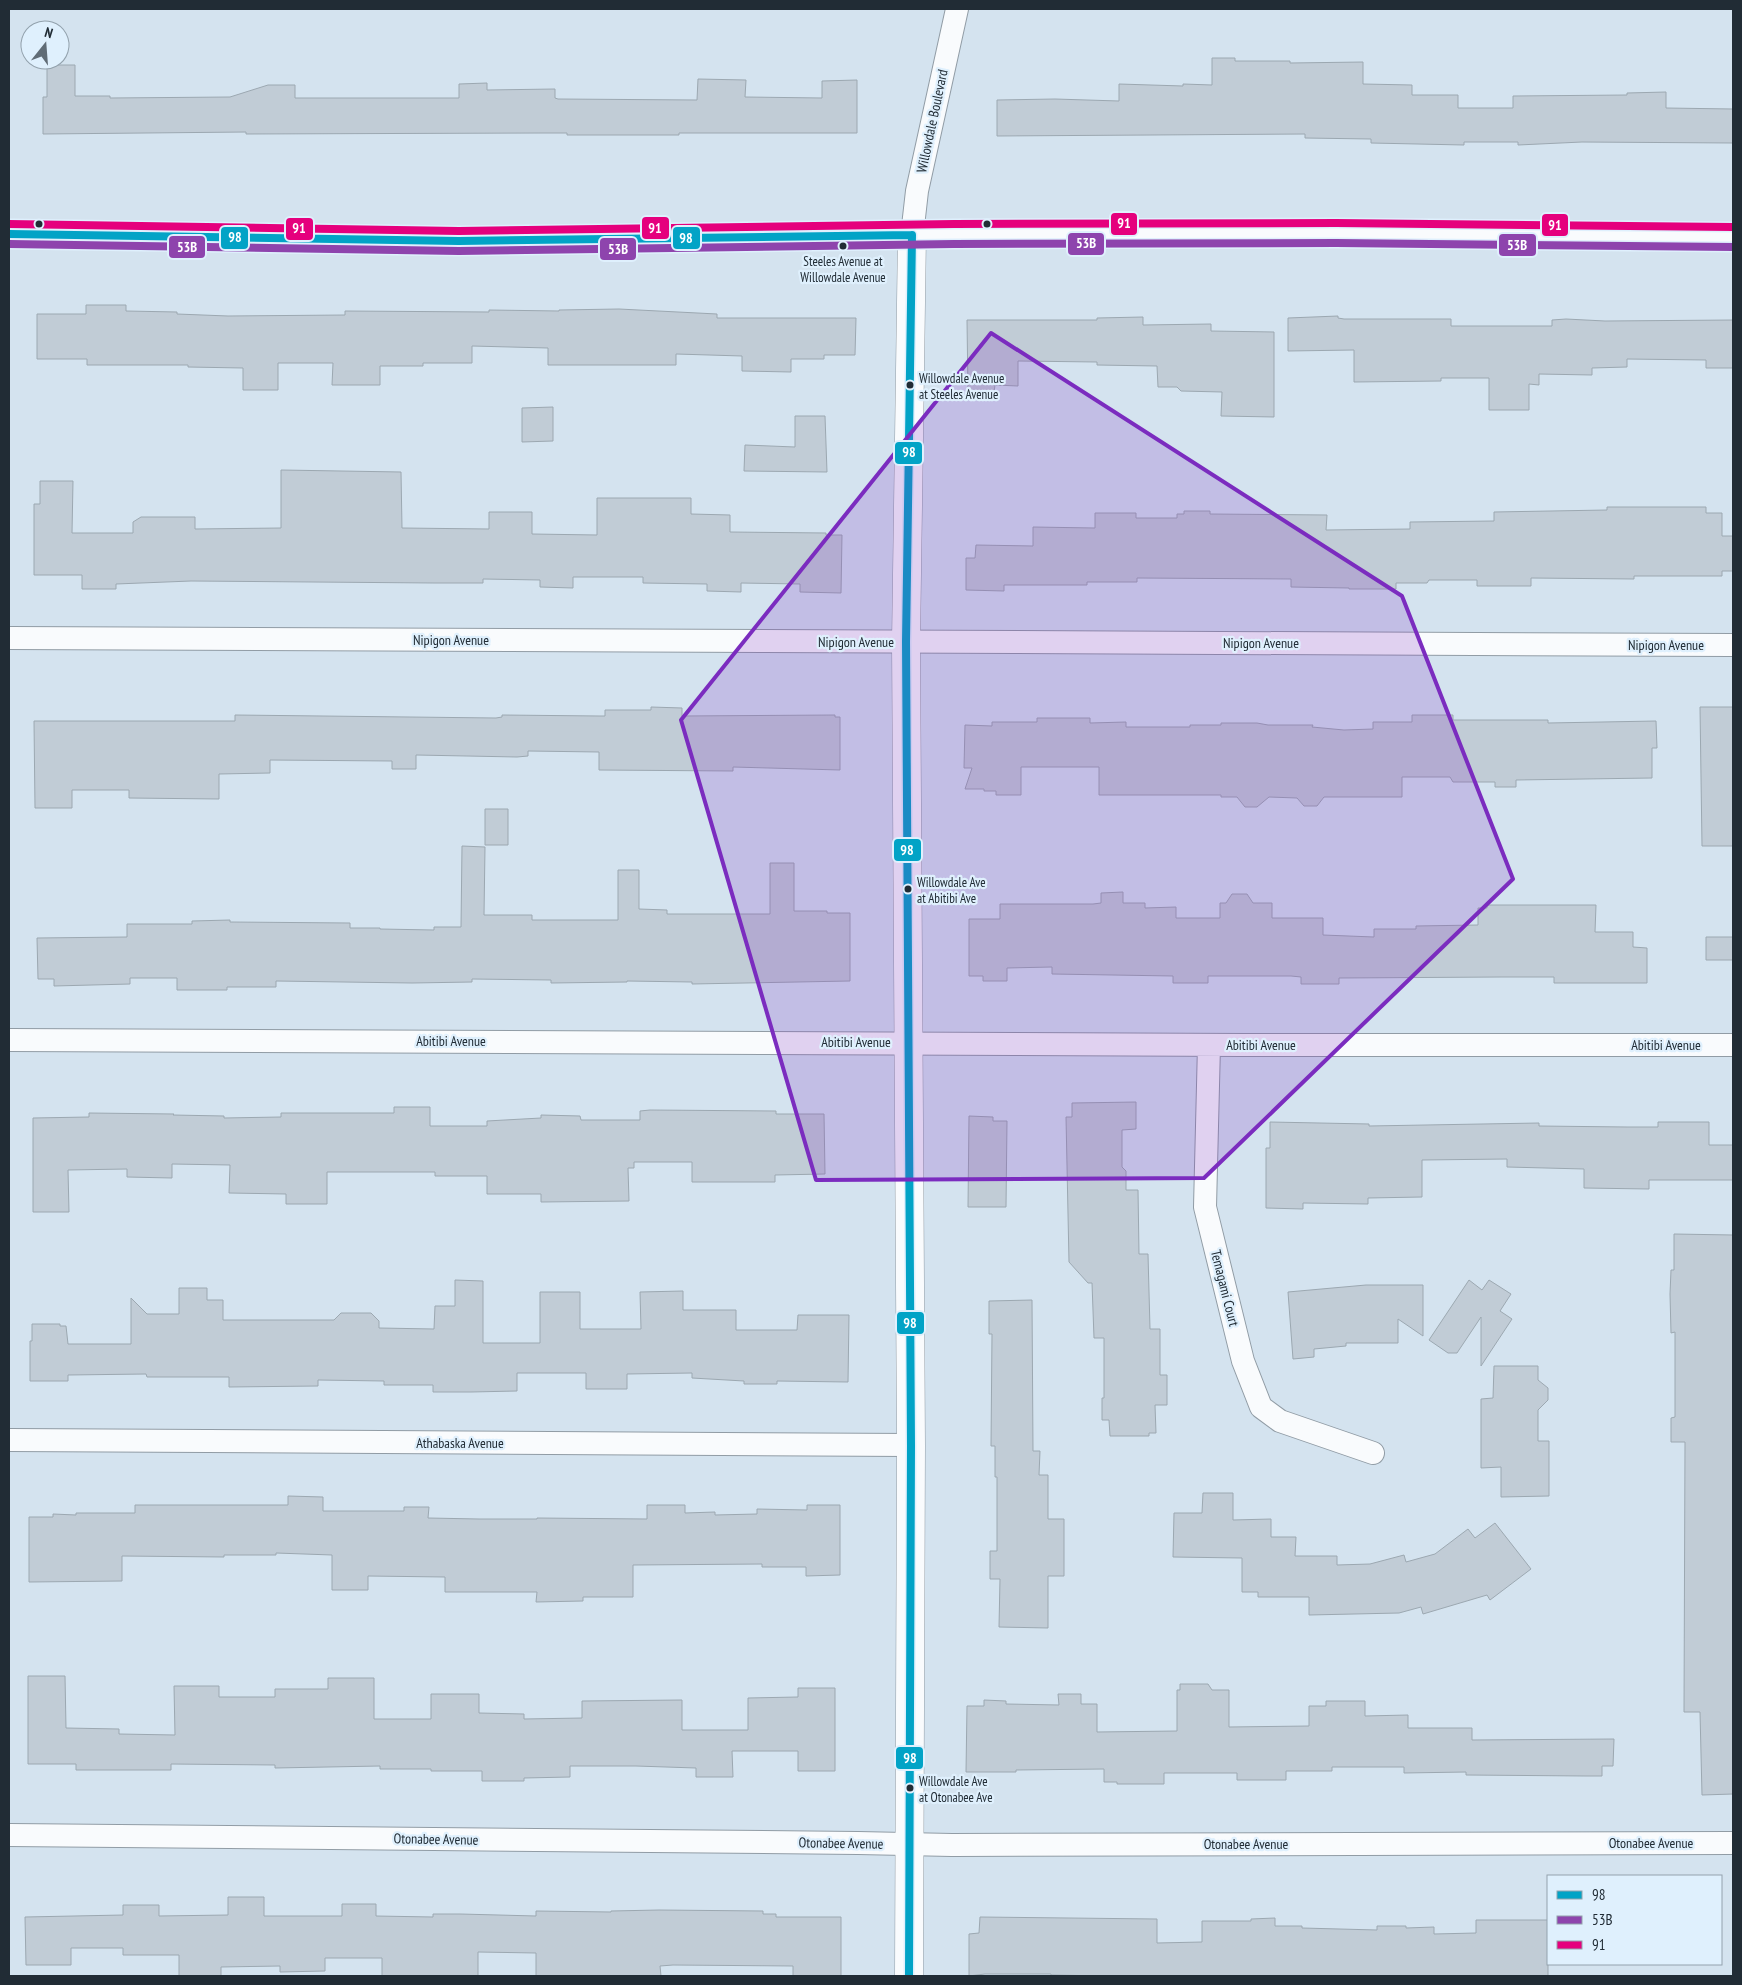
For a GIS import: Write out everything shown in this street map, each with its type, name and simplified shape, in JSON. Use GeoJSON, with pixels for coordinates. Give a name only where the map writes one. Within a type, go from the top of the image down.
{"type":"FeatureCollection","features":[{"type":"Feature","properties":{"kind":"street","name":"Willowdale Boulevard"},"geometry":{"type":"LineString","coordinates":[[912,235],[917,191],[958,9]]}},
{"type":"Feature","properties":{"kind":"street"},"geometry":{"type":"LineString","coordinates":[[9,234],[459,241],[912,235],[1336,233],[1733,237]]}},
{"type":"Feature","properties":{"kind":"street"},"geometry":{"type":"LineString","coordinates":[[909,1976],[911,1445],[910,1042],[906,642],[912,235]]}},
{"type":"Feature","properties":{"kind":"street","name":"Nipigon Avenue"},"geometry":{"type":"LineString","coordinates":[[9,638],[1733,645]]}},
{"type":"Feature","properties":{"kind":"street","name":"Abitibi Avenue"},"geometry":{"type":"LineString","coordinates":[[9,1040],[910,1042],[1209,1045],[1733,1044]]}},
{"type":"Feature","properties":{"kind":"street","name":"Temagami Court"},"geometry":{"type":"LineString","coordinates":[[1209,1045],[1205,1207],[1243,1361],[1261,1407],[1280,1421],[1373,1453]]}},
{"type":"Feature","properties":{"kind":"street","name":"Athabaska Avenue"},"geometry":{"type":"LineString","coordinates":[[9,1440],[911,1445]]}},
{"type":"Feature","properties":{"kind":"street","name":"Otonabee Avenue"},"geometry":{"type":"LineString","coordinates":[[9,1835],[909,1844],[1733,1843]]}},
{"type":"Feature","properties":{"kind":"highlighted area"},"geometry":{"type":"Polygon","coordinates":[[[991,333],[1402,596],[1513,879],[1204,1178],[816,1180],[681,720],[991,333]]]}},
{"type":"Feature","properties":{"kind":"building"},"geometry":{"type":"Polygon","coordinates":[[[1212,58],[1235,58],[1235,61],[1290,61],[1290,63],[1363,62],[1363,84],[1412,85],[1412,95],[1458,95],[1458,108],[1513,108],[1513,96],[1627,95],[1627,93],[1666,92],[1666,108],[1733,109],[1733,143],[1582,142],[1518,145],[1518,142],[1464,142],[1464,145],[1371,143],[1371,139],[1305,138],[1305,134],[997,136],[997,100],[1119,101],[1119,84],[1212,85],[1212,58]]]}},
{"type":"Feature","properties":{"kind":"building"},"geometry":{"type":"Polygon","coordinates":[[[70,65],[75,65],[75,96],[110,96],[110,98],[230,97],[268,85],[295,85],[295,98],[459,98],[459,84],[487,83],[487,90],[555,89],[555,98],[558,99],[697,100],[698,79],[746,80],[745,97],[822,98],[822,81],[857,80],[857,133],[679,133],[679,135],[567,135],[567,133],[246,134],[246,132],[43,134],[43,97],[47,97],[47,70],[70,70],[70,65]]]}},
{"type":"Feature","properties":{"kind":"building"},"geometry":{"type":"Polygon","coordinates":[[[86,305],[126,305],[126,311],[228,316],[345,315],[345,311],[489,312],[489,310],[559,311],[619,309],[717,314],[717,318],[856,318],[855,355],[824,355],[824,359],[791,359],[791,372],[742,371],[742,356],[676,354],[676,365],[548,365],[548,348],[472,346],[472,363],[423,363],[423,366],[380,366],[380,385],[332,385],[333,363],[278,363],[278,390],[243,390],[243,368],[188,367],[188,365],[87,365],[87,359],[37,359],[37,314],[86,314],[86,305]]]}},
{"type":"Feature","properties":{"kind":"building"},"geometry":{"type":"Polygon","coordinates":[[[1338,316],[1338,318],[1344,319],[1451,319],[1451,326],[1552,326],[1552,320],[1566,319],[1605,321],[1733,320],[1733,368],[1706,368],[1706,360],[1627,359],[1627,367],[1592,368],[1592,375],[1539,374],[1539,385],[1529,384],[1529,410],[1489,410],[1489,378],[1441,378],[1441,381],[1354,382],[1354,350],[1288,351],[1288,318],[1338,316]]]}},
{"type":"Feature","properties":{"kind":"building"},"geometry":{"type":"Polygon","coordinates":[[[1143,317],[1143,325],[1211,324],[1211,331],[1274,332],[1274,417],[1221,416],[1222,392],[1181,391],[1177,387],[1158,387],[1157,366],[1097,365],[1097,362],[1018,361],[1018,386],[995,385],[994,392],[968,392],[967,320],[1097,320],[1097,318],[1143,317]]]}},
{"type":"Feature","properties":{"kind":"building"},"geometry":{"type":"Polygon","coordinates":[[[553,407],[553,441],[522,442],[522,408],[553,407]]]}},
{"type":"Feature","properties":{"kind":"building"},"geometry":{"type":"Polygon","coordinates":[[[795,416],[825,416],[827,472],[744,471],[745,445],[795,447],[795,416]]]}},
{"type":"Feature","properties":{"kind":"building"},"geometry":{"type":"Polygon","coordinates":[[[281,470],[401,472],[402,528],[489,529],[489,512],[532,512],[532,534],[597,535],[597,498],[691,498],[691,514],[730,515],[730,532],[826,533],[826,535],[842,535],[841,593],[800,592],[800,584],[741,583],[741,592],[707,591],[707,584],[643,583],[643,577],[573,577],[573,588],[540,587],[540,580],[483,579],[483,583],[191,581],[116,584],[116,589],[82,589],[82,575],[34,575],[34,504],[40,504],[40,481],[73,481],[72,533],[133,533],[133,522],[141,517],[195,517],[195,529],[281,528],[281,470]]]}},
{"type":"Feature","properties":{"kind":"building"},"geometry":{"type":"Polygon","coordinates":[[[1607,507],[1706,507],[1706,513],[1722,513],[1722,536],[1733,536],[1733,571],[1722,571],[1722,576],[1634,576],[1634,579],[1531,578],[1531,586],[1477,586],[1477,580],[1429,580],[1427,583],[1396,583],[1396,589],[1349,589],[1291,587],[1291,579],[1137,578],[1137,582],[1087,582],[1087,585],[1004,585],[1004,591],[966,590],[966,558],[975,558],[976,545],[1033,546],[1033,527],[1095,528],[1095,513],[1136,513],[1136,518],[1177,518],[1177,514],[1184,514],[1184,511],[1210,511],[1210,514],[1327,515],[1326,530],[1410,529],[1410,522],[1494,521],[1494,512],[1607,510],[1607,507]]]}},
{"type":"Feature","properties":{"kind":"building"},"geometry":{"type":"Polygon","coordinates":[[[651,707],[682,708],[682,716],[835,715],[835,717],[840,717],[840,770],[733,767],[733,771],[599,770],[599,752],[528,751],[528,756],[517,757],[416,755],[416,769],[392,769],[392,761],[270,760],[270,773],[219,774],[219,799],[129,798],[129,790],[72,790],[72,808],[35,808],[34,721],[235,721],[235,715],[496,718],[502,717],[502,715],[605,716],[605,710],[651,710],[651,707]]]}},
{"type":"Feature","properties":{"kind":"building"},"geometry":{"type":"Polygon","coordinates":[[[1700,707],[1733,707],[1733,846],[1702,846],[1700,707]]]}},
{"type":"Feature","properties":{"kind":"building"},"geometry":{"type":"Polygon","coordinates":[[[1412,715],[1453,715],[1453,720],[1548,720],[1548,723],[1656,721],[1657,748],[1652,748],[1652,778],[1516,780],[1516,787],[1495,787],[1495,782],[1453,782],[1450,777],[1402,777],[1402,797],[1324,797],[1317,806],[1304,806],[1297,798],[1269,797],[1257,807],[1245,807],[1237,797],[1221,797],[1221,795],[1099,795],[1099,767],[1021,767],[1021,795],[996,795],[996,791],[965,789],[972,768],[964,768],[965,725],[992,726],[992,722],[1037,722],[1037,718],[1090,718],[1090,723],[1126,722],[1126,727],[1190,727],[1190,725],[1221,725],[1221,723],[1257,723],[1268,725],[1313,725],[1312,727],[1344,730],[1373,729],[1373,722],[1412,722],[1412,715]]]}},
{"type":"Feature","properties":{"kind":"building"},"geometry":{"type":"Polygon","coordinates":[[[485,809],[508,809],[508,845],[485,845],[485,809]]]}},
{"type":"Feature","properties":{"kind":"building"},"geometry":{"type":"Polygon","coordinates":[[[462,846],[485,847],[484,915],[532,915],[532,920],[618,920],[618,870],[639,870],[639,909],[667,910],[667,914],[770,914],[770,863],[794,863],[794,911],[850,913],[850,981],[692,984],[692,982],[627,981],[551,983],[551,980],[472,979],[472,982],[412,983],[276,981],[276,987],[227,987],[227,990],[177,990],[177,978],[130,978],[130,984],[54,986],[54,979],[38,979],[37,938],[127,937],[127,924],[192,924],[192,921],[230,920],[230,922],[350,923],[350,928],[380,929],[434,930],[434,927],[461,927],[462,846]]]}},
{"type":"Feature","properties":{"kind":"building"},"geometry":{"type":"Polygon","coordinates":[[[1123,892],[1123,903],[1145,903],[1145,908],[1176,907],[1176,918],[1220,918],[1220,903],[1226,903],[1232,894],[1247,894],[1253,903],[1272,903],[1272,918],[1323,918],[1323,935],[1374,937],[1374,929],[1416,929],[1416,926],[1478,925],[1478,908],[1487,908],[1487,905],[1596,905],[1595,932],[1633,932],[1633,947],[1647,948],[1647,983],[1554,983],[1554,977],[1501,977],[1339,978],[1339,984],[1301,984],[1301,977],[1291,976],[1208,976],[1208,983],[1173,983],[1173,976],[1052,974],[1052,967],[1007,968],[1007,981],[983,981],[983,976],[969,976],[969,919],[1000,919],[1000,904],[1093,904],[1101,903],[1101,893],[1123,892]]]}},
{"type":"Feature","properties":{"kind":"building"},"geometry":{"type":"Polygon","coordinates":[[[1706,937],[1733,937],[1733,960],[1706,960],[1706,937]]]}},
{"type":"Feature","properties":{"kind":"building"},"geometry":{"type":"Polygon","coordinates":[[[1136,1102],[1136,1129],[1122,1130],[1122,1167],[1126,1171],[1126,1190],[1138,1190],[1139,1254],[1148,1254],[1150,1329],[1160,1329],[1160,1375],[1167,1375],[1167,1405],[1155,1405],[1156,1433],[1149,1433],[1149,1436],[1110,1436],[1109,1420],[1102,1420],[1104,1338],[1094,1338],[1092,1283],[1088,1283],[1069,1262],[1066,1117],[1072,1117],[1072,1103],[1136,1102]]]}},
{"type":"Feature","properties":{"kind":"building"},"geometry":{"type":"Polygon","coordinates":[[[394,1107],[430,1107],[430,1126],[487,1126],[487,1121],[541,1118],[541,1115],[580,1116],[581,1120],[640,1120],[640,1111],[650,1110],[776,1111],[776,1114],[824,1114],[825,1174],[775,1175],[775,1182],[692,1182],[692,1162],[634,1162],[634,1168],[628,1168],[629,1201],[541,1202],[541,1194],[487,1194],[487,1176],[435,1176],[435,1172],[327,1172],[327,1204],[286,1204],[286,1194],[229,1193],[230,1165],[172,1164],[172,1178],[127,1177],[127,1169],[68,1170],[69,1212],[33,1212],[33,1118],[89,1117],[89,1113],[174,1114],[224,1116],[224,1118],[281,1117],[281,1113],[394,1113],[394,1107]]]}},
{"type":"Feature","properties":{"kind":"building"},"geometry":{"type":"Polygon","coordinates":[[[969,1116],[993,1117],[993,1121],[1007,1121],[1006,1207],[968,1207],[969,1116]]]}},
{"type":"Feature","properties":{"kind":"building"},"geometry":{"type":"Polygon","coordinates":[[[1270,1122],[1369,1124],[1369,1126],[1539,1123],[1539,1126],[1658,1127],[1658,1122],[1709,1122],[1709,1145],[1733,1145],[1733,1180],[1649,1180],[1649,1189],[1584,1188],[1584,1169],[1507,1167],[1507,1159],[1422,1160],[1422,1197],[1368,1198],[1368,1204],[1303,1203],[1303,1209],[1266,1208],[1266,1148],[1270,1148],[1270,1122]]]}},
{"type":"Feature","properties":{"kind":"building"},"geometry":{"type":"Polygon","coordinates":[[[1674,1234],[1733,1235],[1733,1794],[1702,1795],[1700,1712],[1684,1712],[1685,1442],[1671,1442],[1671,1418],[1675,1417],[1675,1332],[1671,1333],[1670,1294],[1671,1270],[1674,1270],[1674,1234]]]}},
{"type":"Feature","properties":{"kind":"building"},"geometry":{"type":"Polygon","coordinates":[[[455,1280],[483,1281],[483,1343],[540,1343],[540,1292],[580,1292],[580,1329],[641,1329],[640,1292],[683,1291],[683,1310],[736,1310],[736,1330],[797,1330],[798,1315],[849,1315],[848,1382],[777,1381],[777,1384],[744,1384],[744,1381],[692,1378],[692,1373],[627,1374],[627,1389],[586,1389],[586,1373],[517,1373],[517,1391],[433,1392],[433,1385],[384,1385],[384,1381],[318,1380],[318,1386],[229,1387],[229,1377],[147,1377],[146,1374],[68,1375],[68,1381],[30,1381],[32,1324],[60,1324],[60,1326],[66,1326],[68,1344],[131,1344],[131,1298],[147,1314],[179,1314],[179,1288],[207,1288],[207,1300],[223,1300],[223,1320],[334,1320],[341,1313],[371,1313],[379,1321],[379,1328],[434,1329],[435,1306],[455,1306],[455,1280]]]}},
{"type":"Feature","properties":{"kind":"building"},"geometry":{"type":"Polygon","coordinates":[[[1469,1280],[1482,1290],[1489,1280],[1511,1294],[1500,1311],[1512,1319],[1481,1366],[1481,1317],[1457,1353],[1448,1353],[1429,1340],[1469,1280]]]}},
{"type":"Feature","properties":{"kind":"building"},"geometry":{"type":"Polygon","coordinates":[[[1366,1285],[1423,1285],[1423,1336],[1398,1319],[1398,1343],[1346,1343],[1346,1346],[1314,1349],[1314,1357],[1293,1359],[1288,1292],[1366,1285]]]}},
{"type":"Feature","properties":{"kind":"building"},"geometry":{"type":"Polygon","coordinates":[[[1032,1300],[1033,1451],[1040,1451],[1039,1475],[1048,1475],[1048,1519],[1064,1519],[1064,1576],[1048,1576],[1048,1628],[999,1627],[1000,1579],[990,1579],[990,1551],[997,1551],[997,1477],[995,1477],[995,1446],[991,1446],[992,1334],[989,1334],[989,1301],[1032,1300]]]}},
{"type":"Feature","properties":{"kind":"building"},"geometry":{"type":"Polygon","coordinates":[[[1494,1366],[1538,1366],[1538,1380],[1548,1388],[1548,1400],[1538,1410],[1538,1441],[1549,1441],[1549,1496],[1501,1497],[1501,1467],[1481,1468],[1481,1399],[1493,1398],[1494,1366]]]}},
{"type":"Feature","properties":{"kind":"building"},"geometry":{"type":"Polygon","coordinates":[[[1203,1493],[1233,1493],[1233,1520],[1271,1519],[1271,1537],[1296,1537],[1295,1556],[1337,1556],[1337,1565],[1370,1564],[1404,1555],[1406,1562],[1435,1554],[1468,1529],[1475,1538],[1495,1523],[1531,1569],[1490,1600],[1487,1595],[1423,1614],[1421,1607],[1399,1613],[1309,1615],[1309,1597],[1258,1597],[1258,1592],[1242,1592],[1242,1558],[1173,1557],[1174,1513],[1202,1513],[1203,1493]]]}},
{"type":"Feature","properties":{"kind":"building"},"geometry":{"type":"Polygon","coordinates":[[[288,1496],[323,1497],[323,1511],[404,1511],[404,1507],[429,1507],[428,1518],[479,1519],[647,1519],[647,1505],[685,1505],[685,1513],[715,1512],[715,1515],[757,1514],[757,1509],[807,1510],[807,1505],[840,1505],[840,1575],[806,1576],[806,1567],[762,1567],[762,1564],[633,1565],[633,1597],[583,1597],[583,1601],[536,1602],[537,1592],[445,1592],[445,1577],[368,1576],[368,1590],[332,1590],[332,1555],[276,1553],[276,1555],[224,1555],[224,1557],[122,1556],[122,1581],[29,1582],[29,1517],[53,1517],[53,1514],[76,1515],[76,1513],[135,1513],[135,1505],[288,1505],[288,1496]]]}},
{"type":"Feature","properties":{"kind":"building"},"geometry":{"type":"Polygon","coordinates":[[[28,1676],[65,1676],[66,1728],[119,1729],[119,1734],[175,1735],[174,1686],[219,1686],[219,1697],[275,1697],[275,1689],[328,1689],[328,1678],[374,1678],[374,1719],[431,1719],[431,1694],[479,1694],[479,1713],[524,1714],[524,1719],[582,1718],[582,1701],[682,1700],[682,1730],[748,1730],[748,1698],[798,1697],[798,1688],[835,1688],[835,1771],[798,1771],[798,1751],[732,1751],[733,1777],[696,1777],[696,1768],[636,1766],[570,1766],[570,1777],[524,1778],[524,1781],[482,1781],[482,1771],[380,1769],[380,1766],[275,1768],[275,1765],[171,1764],[171,1770],[76,1770],[76,1764],[28,1764],[28,1676]]]}},
{"type":"Feature","properties":{"kind":"building"},"geometry":{"type":"Polygon","coordinates":[[[1180,1684],[1208,1684],[1212,1690],[1229,1690],[1229,1727],[1309,1726],[1309,1706],[1326,1706],[1326,1701],[1365,1701],[1365,1716],[1408,1715],[1408,1728],[1472,1728],[1472,1740],[1614,1739],[1613,1766],[1602,1766],[1602,1776],[1466,1775],[1466,1772],[1404,1773],[1404,1767],[1332,1767],[1332,1771],[1286,1771],[1286,1780],[1237,1780],[1237,1773],[1164,1773],[1164,1784],[1117,1784],[1117,1782],[1104,1782],[1104,1769],[966,1772],[967,1706],[984,1706],[984,1700],[1006,1701],[1006,1704],[1059,1705],[1058,1694],[1081,1694],[1081,1704],[1097,1704],[1097,1732],[1177,1731],[1177,1690],[1180,1690],[1180,1684]]]}},
{"type":"Feature","properties":{"kind":"building"},"geometry":{"type":"Polygon","coordinates":[[[228,1897],[264,1897],[264,1916],[342,1916],[342,1904],[376,1904],[376,1916],[433,1917],[433,1914],[460,1914],[536,1916],[536,1911],[611,1912],[659,1910],[763,1911],[763,1914],[776,1914],[776,1917],[841,1917],[841,1976],[793,1976],[793,1966],[673,1965],[660,1966],[661,1976],[536,1976],[536,1953],[478,1952],[478,1976],[382,1976],[382,1958],[325,1958],[325,1971],[280,1972],[280,1966],[221,1967],[221,1976],[179,1976],[179,1955],[123,1955],[123,1948],[71,1948],[71,1965],[26,1965],[25,1917],[123,1915],[123,1905],[159,1905],[159,1916],[228,1915],[228,1897]]]}},
{"type":"Feature","properties":{"kind":"building"},"geometry":{"type":"Polygon","coordinates":[[[980,1917],[1157,1919],[1157,1943],[1202,1942],[1202,1921],[1251,1921],[1251,1919],[1275,1918],[1275,1926],[1377,1930],[1377,1926],[1434,1927],[1434,1934],[1476,1933],[1476,1920],[1547,1920],[1548,1976],[1105,1976],[985,1974],[969,1976],[969,1934],[979,1933],[980,1917]]]}},
{"type":"Feature","properties":{"kind":"transit line","name":"91"},"geometry":{"type":"LineString","coordinates":[[9,224],[459,231],[954,224],[1336,223],[1733,227]]}},
{"type":"Feature","properties":{"kind":"transit line","name":"98"},"geometry":{"type":"LineString","coordinates":[[9,234],[459,241],[912,235]]}},
{"type":"Feature","properties":{"kind":"transit line","name":"98"},"geometry":{"type":"LineString","coordinates":[[909,1976],[911,1445],[906,642],[912,235]]}},
{"type":"Feature","properties":{"kind":"transit line","name":"53B"},"geometry":{"type":"LineString","coordinates":[[9,244],[459,251],[954,244],[1336,243],[1733,247]]}},
{"type":"Feature","properties":{"kind":"place","name":"Steeles Avenue at Willowdale Avenue"},"geometry":{"type":"Point","coordinates":[843,246]}},
{"type":"Feature","properties":{"kind":"place","name":"Willowdale Avenue at Steeles Avenue"},"geometry":{"type":"Point","coordinates":[910,385]}},
{"type":"Feature","properties":{"kind":"place","name":"Willowdale Ave at Abitibi Ave"},"geometry":{"type":"Point","coordinates":[908,889]}},
{"type":"Feature","properties":{"kind":"place","name":"Willowdale Ave at Otonabee Ave"},"geometry":{"type":"Point","coordinates":[910,1788]}}]}
